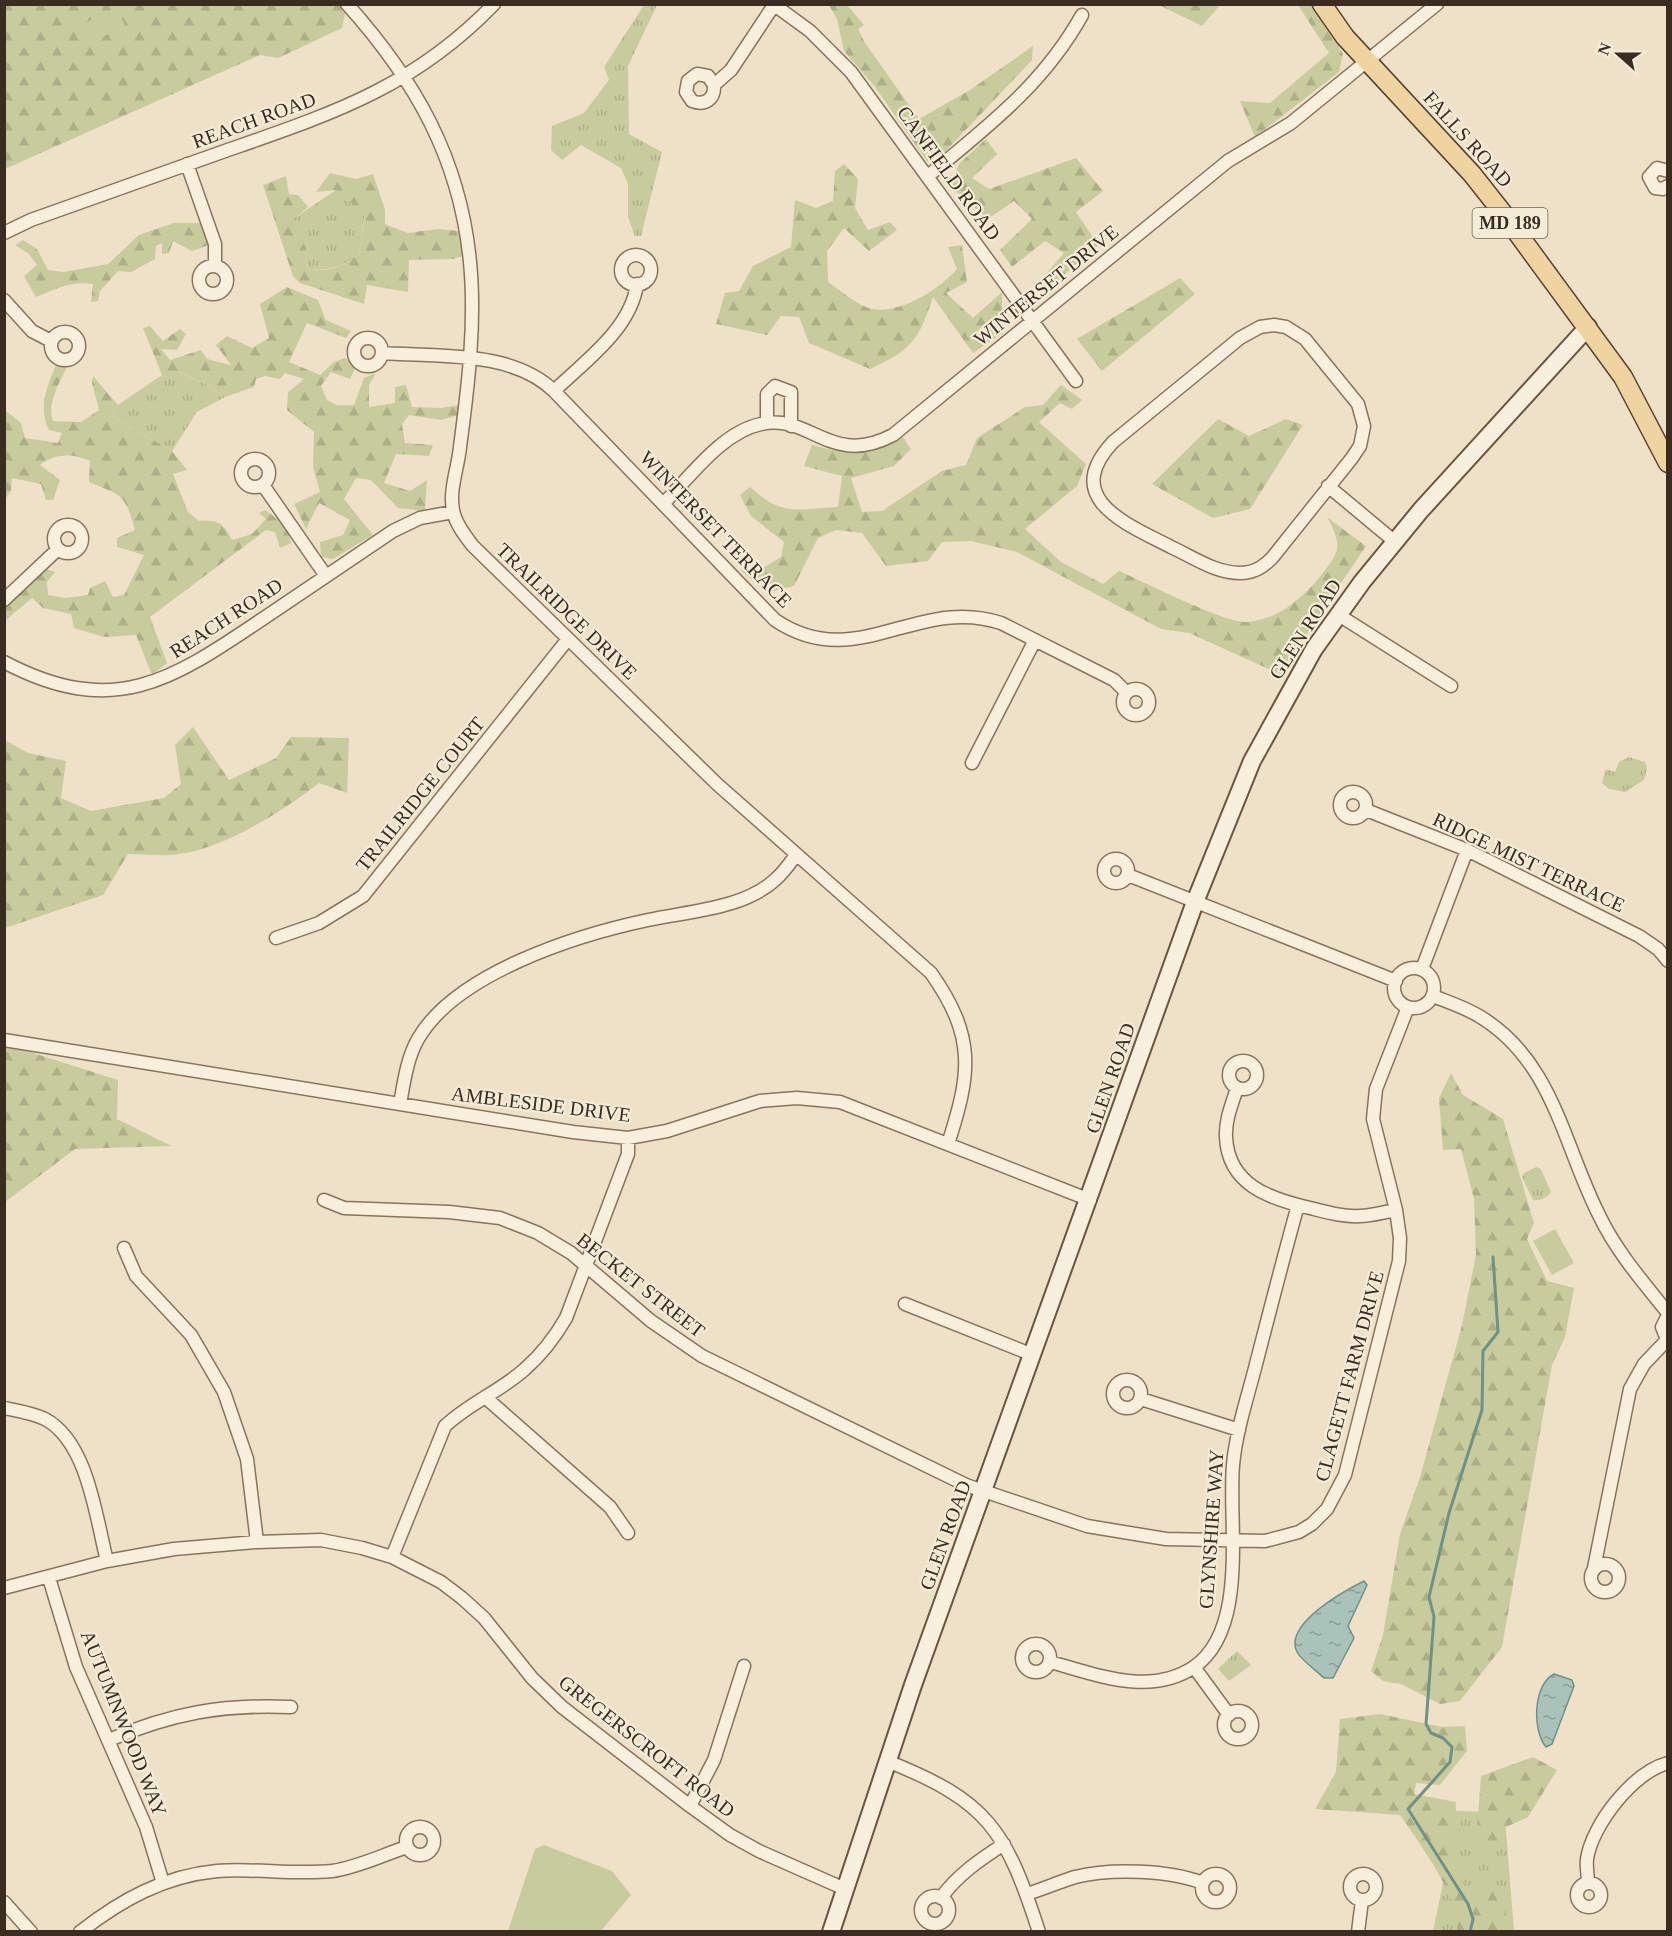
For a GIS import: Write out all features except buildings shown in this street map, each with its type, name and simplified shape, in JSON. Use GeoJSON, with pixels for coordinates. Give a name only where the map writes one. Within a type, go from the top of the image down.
{"type":"FeatureCollection","features":[{"type":"Feature","properties":{"kind":"main road","name":"FALLS ROAD"},"geometry":{"type":"LineString","coordinates":[[1322,4],[1367,62],[1472,174],[1588,327],[1623,377],[1668,464]]}},
{"type":"Feature","properties":{"kind":"main road","name":"GLEN ROAD"},"geometry":{"type":"LineString","coordinates":[[831,1932],[887,1761],[1195,902],[1252,761],[1291,687],[1338,614],[1394,541],[1588,327]]}},
{"type":"Feature","properties":{"kind":"street"},"geometry":{"type":"LineString","coordinates":[[346,4],[406,77],[441,144],[463,213],[472,290],[469,360],[453,512]]}},
{"type":"Feature","properties":{"kind":"street","name":"REACH ROAD"},"geometry":{"type":"LineString","coordinates":[[4,233],[31,220],[324,116],[406,77],[454,42],[494,4]]}},
{"type":"Feature","properties":{"kind":"street","name":"WINTERSET DRIVE"},"geometry":{"type":"LineString","coordinates":[[663,504],[733,437],[747,429],[767,423],[791,426],[840,445],[859,446],[883,440],[901,429],[1228,161],[1292,123],[1437,4]]}},
{"type":"Feature","properties":{"kind":"street"},"geometry":{"type":"LineString","coordinates":[[714,86],[731,70],[774,5]]}},
{"type":"Feature","properties":{"kind":"street","name":"CANFIELD ROAD"},"geometry":{"type":"LineString","coordinates":[[774,5],[810,31],[839,59],[928,176],[1076,381]]}},
{"type":"Feature","properties":{"kind":"street"},"geometry":{"type":"LineString","coordinates":[[928,176],[1018,101],[1051,63],[1082,15]]}},
{"type":"Feature","properties":{"kind":"street"},"geometry":{"type":"LineString","coordinates":[[187,164],[215,244],[216,266]]}},
{"type":"Feature","properties":{"kind":"street"},"geometry":{"type":"LineString","coordinates":[[1668,171],[1657,168],[1649,177],[1655,188],[1663,189],[1668,186]]}},
{"type":"Feature","properties":{"kind":"street"},"geometry":{"type":"LineString","coordinates":[[554,390],[611,336],[630,310],[637,284]]}},
{"type":"Feature","properties":{"kind":"street"},"geometry":{"type":"LineString","coordinates":[[4,300],[32,331],[51,341]]}},
{"type":"Feature","properties":{"kind":"street"},"geometry":{"type":"LineString","coordinates":[[1274,325],[1286,327],[1305,339],[1352,394],[1363,413],[1364,426],[1360,446],[1328,486],[1272,558],[1262,567],[1240,573],[1212,567],[1119,521],[1099,500],[1093,474],[1098,457],[1113,442],[1240,338],[1260,327],[1274,325]]}},
{"type":"Feature","properties":{"kind":"street","name":"WINTERSET TERRACE"},"geometry":{"type":"LineString","coordinates":[[382,353],[469,360],[520,368],[538,377],[554,390],[775,620],[792,632],[817,640],[847,641],[938,619],[967,615],[1001,623],[1114,680],[1126,693]]}},
{"type":"Feature","properties":{"kind":"street"},"geometry":{"type":"LineString","coordinates":[[767,423],[767,394],[775,386],[790,392],[791,426]]}},
{"type":"Feature","properties":{"kind":"street"},"geometry":{"type":"LineString","coordinates":[[263,485],[326,576]]}},
{"type":"Feature","properties":{"kind":"street"},"geometry":{"type":"LineString","coordinates":[[1328,486],[1394,541]]}},
{"type":"Feature","properties":{"kind":"street","name":"REACH ROAD"},"geometry":{"type":"LineString","coordinates":[[4,662],[49,682],[80,689],[122,689],[161,680],[212,653],[407,523],[453,512]]}},
{"type":"Feature","properties":{"kind":"street","name":"TRAILRIDGE DRIVE"},"geometry":{"type":"LineString","coordinates":[[453,512],[473,546],[717,784],[931,972],[949,998],[961,1026],[966,1064],[963,1096],[948,1144]]}},
{"type":"Feature","properties":{"kind":"street"},"geometry":{"type":"LineString","coordinates":[[4,600],[58,549]]}},
{"type":"Feature","properties":{"kind":"street"},"geometry":{"type":"LineString","coordinates":[[1338,614],[1451,686]]}},
{"type":"Feature","properties":{"kind":"street","name":"TRAILRIDGE COURT"},"geometry":{"type":"LineString","coordinates":[[276,938],[319,923],[363,896],[568,639]]}},
{"type":"Feature","properties":{"kind":"street"},"geometry":{"type":"LineString","coordinates":[[972,763],[1035,640]]}},
{"type":"Feature","properties":{"kind":"street","name":"RIDGE MIST TERRACE"},"geometry":{"type":"LineString","coordinates":[[1366,810],[1467,850],[1639,936],[1658,949],[1668,961]]}},
{"type":"Feature","properties":{"kind":"street"},"geometry":{"type":"LineString","coordinates":[[1422,969],[1467,850]]}},
{"type":"Feature","properties":{"kind":"street"},"geometry":{"type":"LineString","coordinates":[[400,1104],[407,1065],[418,1039],[441,1010],[464,992],[521,960],[580,937],[746,899],[777,879],[796,855]]}},
{"type":"Feature","properties":{"kind":"street"},"geometry":{"type":"LineString","coordinates":[[1128,875],[1396,981]]}},
{"type":"Feature","properties":{"kind":"street"},"geometry":{"type":"LineString","coordinates":[[1407,969],[1422,969],[1433,981],[1433,996],[1423,1006],[1408,1007],[1396,997],[1396,981],[1407,969]]}},
{"type":"Feature","properties":{"kind":"street"},"geometry":{"type":"LineString","coordinates":[[1433,996],[1481,1017],[1503,1033],[1527,1057],[1555,1104],[1600,1217],[1636,1272],[1668,1314],[1662,1327],[1667,1342],[1644,1364],[1630,1389],[1594,1568]]}},
{"type":"Feature","properties":{"kind":"street","name":"CLAGETT FARM DRIVE"},"geometry":{"type":"LineString","coordinates":[[984,1490],[1078,1523],[1166,1539],[1265,1541],[1299,1532],[1312,1524],[1338,1493],[1346,1475],[1394,1287],[1400,1238],[1396,1210],[1377,1143],[1373,1104],[1376,1089],[1408,1007]]}},
{"type":"Feature","properties":{"kind":"street","name":"AMBLESIDE DRIVE"},"geometry":{"type":"LineString","coordinates":[[4,1040],[628,1138],[667,1131],[760,1101],[797,1098],[840,1102],[1090,1200]]}},
{"type":"Feature","properties":{"kind":"street"},"geometry":{"type":"LineString","coordinates":[[1237,1088],[1227,1120],[1226,1138],[1234,1168],[1258,1192],[1298,1205],[1352,1217],[1396,1210]]}},
{"type":"Feature","properties":{"kind":"street"},"geometry":{"type":"LineString","coordinates":[[393,1557],[445,1426],[459,1412],[524,1370],[554,1337],[566,1318],[628,1154],[628,1138]]}},
{"type":"Feature","properties":{"kind":"street","name":"BECKET STREET"},"geometry":{"type":"LineString","coordinates":[[324,1200],[344,1208],[448,1212],[500,1218],[538,1233],[571,1253],[651,1321],[702,1356],[966,1485],[984,1490]]}},
{"type":"Feature","properties":{"kind":"street","name":"GLYNSHIRE WAY"},"geometry":{"type":"LineString","coordinates":[[1050,1662],[1138,1682],[1171,1677],[1194,1666],[1215,1643],[1223,1627],[1230,1593],[1233,1466],[1239,1430],[1298,1205]]}},
{"type":"Feature","properties":{"kind":"street"},"geometry":{"type":"LineString","coordinates":[[124,1248],[136,1276],[191,1335],[208,1360],[224,1392],[247,1459],[257,1542]]}},
{"type":"Feature","properties":{"kind":"street"},"geometry":{"type":"LineString","coordinates":[[905,1304],[1033,1355]]}},
{"type":"Feature","properties":{"kind":"street"},"geometry":{"type":"LineString","coordinates":[[485,1397],[610,1507],[628,1533]]}},
{"type":"Feature","properties":{"kind":"street"},"geometry":{"type":"LineString","coordinates":[[1141,1399],[1239,1430]]}},
{"type":"Feature","properties":{"kind":"street"},"geometry":{"type":"LineString","coordinates":[[4,1408],[31,1413],[47,1420],[61,1431],[77,1452],[107,1561]]}},
{"type":"Feature","properties":{"kind":"street","name":"GREGERSCROFT ROAD"},"geometry":{"type":"LineString","coordinates":[[4,1588],[107,1561],[174,1549],[257,1542],[321,1540],[393,1557],[441,1582],[462,1598],[484,1618],[532,1678],[562,1707],[690,1806],[730,1835],[759,1851],[845,1889]]}},
{"type":"Feature","properties":{"kind":"street","name":"AUTUMNWOOD WAY"},"geometry":{"type":"LineString","coordinates":[[49,1578],[76,1667],[146,1827],[163,1882]]}},
{"type":"Feature","properties":{"kind":"street"},"geometry":{"type":"LineString","coordinates":[[690,1806],[714,1760],[744,1666]]}},
{"type":"Feature","properties":{"kind":"street"},"geometry":{"type":"LineString","coordinates":[[1194,1666],[1229,1715]]}},
{"type":"Feature","properties":{"kind":"street"},"geometry":{"type":"LineString","coordinates":[[109,1740],[152,1722],[192,1712],[267,1706],[291,1707]]}},
{"type":"Feature","properties":{"kind":"street"},"geometry":{"type":"LineString","coordinates":[[887,1761],[931,1779],[962,1797],[981,1812],[1004,1844],[1027,1894],[1040,1932]]}},
{"type":"Feature","properties":{"kind":"street"},"geometry":{"type":"LineString","coordinates":[[1588,1883],[1587,1860],[1591,1844],[1612,1808],[1646,1773],[1668,1763]]}},
{"type":"Feature","properties":{"kind":"street"},"geometry":{"type":"LineString","coordinates":[[940,1898],[949,1886],[970,1868],[1004,1844]]}},
{"type":"Feature","properties":{"kind":"street"},"geometry":{"type":"LineString","coordinates":[[80,1932],[128,1898],[163,1882],[216,1871],[302,1873],[334,1870],[362,1864],[407,1847]]}},
{"type":"Feature","properties":{"kind":"street"},"geometry":{"type":"LineString","coordinates":[[1027,1894],[1076,1877],[1102,1873],[1185,1876],[1203,1883]]}},
{"type":"Feature","properties":{"kind":"street"},"geometry":{"type":"LineString","coordinates":[[1358,1932],[1362,1900]]}},
{"type":"Feature","properties":{"kind":"street"},"geometry":{"type":"LineString","coordinates":[[4,1902],[31,1932]]}},
{"type":"Feature","properties":{"kind":"green space"},"geometry":{"type":"Polygon","coordinates":[[[4,5],[347,5],[342,28],[278,58],[260,55],[5,169],[4,5]]]}},
{"type":"Feature","properties":{"kind":"green space"},"geometry":{"type":"Polygon","coordinates":[[[644,5],[657,5],[628,66],[629,134],[662,152],[641,236],[635,236],[628,217],[628,184],[621,168],[581,145],[562,160],[551,150],[552,126],[584,113],[609,80],[604,67],[644,5]]]}},
{"type":"Feature","properties":{"kind":"green space"},"geometry":{"type":"Polygon","coordinates":[[[829,5],[847,5],[864,25],[858,29],[865,43],[919,119],[970,90],[1033,46],[1032,60],[943,154],[927,161],[875,87],[844,51],[837,19],[829,5]]]}},
{"type":"Feature","properties":{"kind":"green space"},"geometry":{"type":"Polygon","coordinates":[[[1159,5],[1220,5],[1202,26],[1159,5]]]}},
{"type":"Feature","properties":{"kind":"green space"},"geometry":{"type":"Polygon","coordinates":[[[1298,5],[1313,5],[1343,54],[1339,72],[1255,137],[1240,101],[1270,103],[1329,53],[1298,5]]]}},
{"type":"Feature","properties":{"kind":"green space"},"geometry":{"type":"Polygon","coordinates":[[[115,7],[125,25],[92,43],[82,25],[115,7]]]}},
{"type":"Feature","properties":{"kind":"green space"},"geometry":{"type":"Polygon","coordinates":[[[986,139],[997,154],[972,178],[989,189],[1076,158],[1103,191],[1076,212],[1098,245],[1048,289],[1040,281],[1064,253],[1045,241],[1012,267],[1000,250],[1032,219],[1014,201],[988,219],[950,186],[959,164],[986,139]]]}},
{"type":"Feature","properties":{"kind":"green space"},"geometry":{"type":"Polygon","coordinates":[[[844,164],[858,179],[855,208],[868,230],[890,222],[897,230],[869,251],[844,228],[827,251],[828,282],[855,301],[872,309],[895,308],[918,299],[949,277],[957,269],[948,247],[962,245],[967,282],[946,293],[973,318],[1002,292],[1002,333],[973,353],[933,297],[923,324],[912,342],[896,356],[870,369],[809,343],[799,317],[781,316],[767,335],[716,324],[725,293],[739,291],[753,266],[791,247],[795,200],[816,208],[833,201],[835,171],[844,164]]]}},
{"type":"Feature","properties":{"kind":"green space"},"geometry":{"type":"Polygon","coordinates":[[[330,173],[356,179],[373,174],[385,210],[385,224],[408,233],[437,229],[459,231],[463,256],[453,259],[409,260],[408,292],[367,285],[364,304],[300,283],[293,276],[263,185],[286,176],[289,194],[298,195],[308,207],[291,221],[306,247],[307,268],[329,269],[359,254],[365,215],[336,190],[316,192],[330,173]]]}},
{"type":"Feature","properties":{"kind":"green space"},"geometry":{"type":"Polygon","coordinates":[[[336,190],[365,214],[359,254],[329,269],[307,268],[306,247],[290,221],[336,190]]]}},
{"type":"Feature","properties":{"kind":"green space"},"geometry":{"type":"Polygon","coordinates":[[[174,223],[202,223],[209,245],[192,251],[173,241],[169,253],[162,254],[162,243],[156,246],[155,259],[131,272],[118,271],[100,291],[98,301],[91,302],[93,284],[85,283],[70,285],[36,297],[24,276],[37,265],[29,254],[15,245],[23,240],[37,249],[48,270],[64,272],[108,264],[139,235],[174,223]]]}},
{"type":"Feature","properties":{"kind":"green space"},"geometry":{"type":"Polygon","coordinates":[[[1180,278],[1195,294],[1102,371],[1077,339],[1180,278]]]}},
{"type":"Feature","properties":{"kind":"green space"},"geometry":{"type":"Polygon","coordinates":[[[287,287],[318,300],[326,320],[351,331],[346,338],[307,323],[289,362],[320,375],[334,362],[345,358],[356,366],[350,379],[331,372],[321,386],[327,400],[337,405],[354,405],[364,378],[376,373],[369,385],[369,407],[395,403],[395,387],[406,385],[412,407],[442,408],[458,405],[459,415],[441,420],[409,415],[402,424],[405,443],[433,445],[429,456],[396,454],[384,483],[410,491],[427,480],[425,511],[398,508],[371,480],[356,478],[344,499],[373,535],[333,559],[321,557],[320,542],[343,535],[350,520],[319,503],[306,529],[294,504],[320,492],[313,467],[314,432],[287,410],[288,392],[304,379],[285,373],[280,379],[265,376],[256,379],[254,387],[225,397],[206,384],[178,371],[174,379],[162,375],[143,328],[150,326],[163,341],[180,329],[186,334],[177,350],[161,349],[170,360],[201,350],[207,359],[231,365],[216,345],[227,336],[252,348],[269,338],[260,304],[287,287]]]}},
{"type":"Feature","properties":{"kind":"green space"},"geometry":{"type":"Polygon","coordinates":[[[57,362],[68,365],[51,407],[53,421],[81,422],[99,410],[92,383],[93,376],[118,405],[111,416],[172,451],[187,470],[173,474],[188,512],[199,521],[219,523],[226,529],[232,540],[252,534],[266,519],[259,513],[265,510],[286,525],[291,543],[280,548],[275,532],[266,530],[150,617],[167,663],[152,675],[136,635],[104,637],[74,628],[71,614],[43,608],[32,598],[5,621],[5,608],[46,569],[55,572],[47,582],[48,595],[65,598],[88,595],[90,588],[105,581],[113,597],[124,595],[144,555],[117,547],[117,538],[135,530],[128,509],[116,494],[89,482],[90,461],[84,458],[64,455],[51,458],[40,465],[60,480],[53,500],[46,500],[41,484],[12,478],[11,491],[5,500],[5,410],[21,423],[25,438],[58,443],[62,433],[49,430],[44,413],[45,396],[57,362]]]}},
{"type":"Feature","properties":{"kind":"green space"},"geometry":{"type":"Polygon","coordinates":[[[177,371],[206,384],[225,397],[197,412],[172,451],[111,416],[118,405],[162,375],[174,379],[177,371]]]}},
{"type":"Feature","properties":{"kind":"green space"},"geometry":{"type":"Polygon","coordinates":[[[1061,385],[1082,400],[1072,409],[1060,403],[1039,422],[1086,464],[1077,486],[1025,529],[1061,562],[1103,584],[1119,571],[1204,609],[1237,621],[1247,622],[1268,617],[1287,608],[1319,578],[1337,550],[1336,537],[1328,518],[1366,546],[1280,674],[1189,633],[1161,629],[1017,552],[971,541],[942,542],[928,561],[886,566],[862,533],[836,530],[818,538],[794,586],[768,592],[740,570],[763,568],[781,557],[784,542],[751,516],[740,495],[750,487],[762,497],[781,507],[800,509],[838,507],[842,476],[804,466],[812,445],[838,451],[858,452],[903,437],[911,449],[894,466],[851,478],[862,512],[882,511],[942,471],[966,465],[977,438],[1025,407],[1043,405],[1061,385]]]}},
{"type":"Feature","properties":{"kind":"green space"},"geometry":{"type":"Polygon","coordinates":[[[1218,419],[1249,436],[1286,419],[1303,425],[1250,509],[1213,518],[1152,484],[1218,419]]]}},
{"type":"Feature","properties":{"kind":"green space"},"geometry":{"type":"Polygon","coordinates":[[[193,727],[229,780],[276,758],[291,737],[349,738],[347,793],[319,783],[253,827],[215,844],[173,855],[128,854],[103,895],[5,928],[5,740],[28,753],[66,761],[61,798],[91,811],[164,798],[181,784],[175,745],[193,727]]]}},
{"type":"Feature","properties":{"kind":"green space"},"geometry":{"type":"Polygon","coordinates":[[[1629,757],[1645,762],[1647,768],[1644,780],[1625,792],[1609,789],[1602,783],[1606,769],[1615,772],[1619,762],[1629,757]]]}},
{"type":"Feature","properties":{"kind":"green space"},"geometry":{"type":"Polygon","coordinates":[[[5,1044],[118,1080],[117,1119],[171,1146],[75,1149],[5,1202],[5,1044]]]}},
{"type":"Feature","properties":{"kind":"green space"},"geometry":{"type":"Polygon","coordinates":[[[1451,1073],[1463,1095],[1503,1119],[1534,1223],[1527,1239],[1547,1281],[1574,1288],[1565,1337],[1552,1365],[1502,1647],[1460,1701],[1440,1704],[1401,1684],[1383,1681],[1371,1671],[1383,1635],[1400,1534],[1420,1477],[1462,1325],[1476,1255],[1474,1199],[1461,1149],[1443,1150],[1439,1098],[1451,1073]]]}},
{"type":"Feature","properties":{"kind":"green space"},"geometry":{"type":"Polygon","coordinates":[[[1536,1167],[1541,1169],[1551,1192],[1546,1197],[1533,1200],[1522,1177],[1524,1173],[1536,1167]]]}},
{"type":"Feature","properties":{"kind":"green space"},"geometry":{"type":"Polygon","coordinates":[[[1555,1229],[1574,1263],[1552,1275],[1533,1241],[1555,1229]]]}},
{"type":"Feature","properties":{"kind":"green space"},"geometry":{"type":"Polygon","coordinates":[[[1237,1651],[1251,1665],[1229,1681],[1218,1669],[1237,1651]]]}},
{"type":"Feature","properties":{"kind":"green space"},"geometry":{"type":"Polygon","coordinates":[[[1380,1714],[1442,1727],[1465,1726],[1467,1751],[1440,1785],[1416,1783],[1414,1794],[1456,1802],[1453,1844],[1449,1859],[1464,1886],[1505,1895],[1506,1931],[1457,1931],[1457,1918],[1446,1888],[1400,1815],[1315,1809],[1336,1772],[1340,1719],[1380,1714]]]}},
{"type":"Feature","properties":{"kind":"green space"},"geometry":{"type":"Polygon","coordinates":[[[1533,1757],[1557,1770],[1528,1817],[1506,1827],[1499,1843],[1476,1842],[1481,1776],[1533,1757]]]}},
{"type":"Feature","properties":{"kind":"green space"},"geometry":{"type":"Polygon","coordinates":[[[1410,1809],[1486,1812],[1505,1818],[1514,1931],[1433,1931],[1446,1869],[1410,1809]]]}},
{"type":"Feature","properties":{"kind":"green space"},"geometry":{"type":"Polygon","coordinates":[[[544,1845],[612,1871],[631,1895],[601,1931],[508,1931],[535,1849],[544,1845]]]}},
{"type":"Feature","properties":{"kind":"water"},"geometry":{"type":"Polygon","coordinates":[[[1364,1581],[1367,1585],[1348,1626],[1354,1638],[1333,1678],[1324,1678],[1297,1652],[1295,1641],[1299,1630],[1318,1609],[1364,1581]]]}},
{"type":"Feature","properties":{"kind":"water"},"geometry":{"type":"Polygon","coordinates":[[[1554,1674],[1572,1680],[1574,1686],[1552,1744],[1546,1747],[1538,1730],[1537,1708],[1542,1688],[1554,1674]]]}},
{"type":"Feature","properties":{"kind":"waterway"},"geometry":{"type":"LineString","coordinates":[[1470,1932],[1473,1919],[1468,1904],[1408,1809],[1450,1762],[1452,1747],[1443,1738],[1431,1733],[1426,1724],[1434,1617],[1429,1597],[1449,1513],[1482,1410],[1483,1351],[1498,1332],[1493,1257]]}}]}
